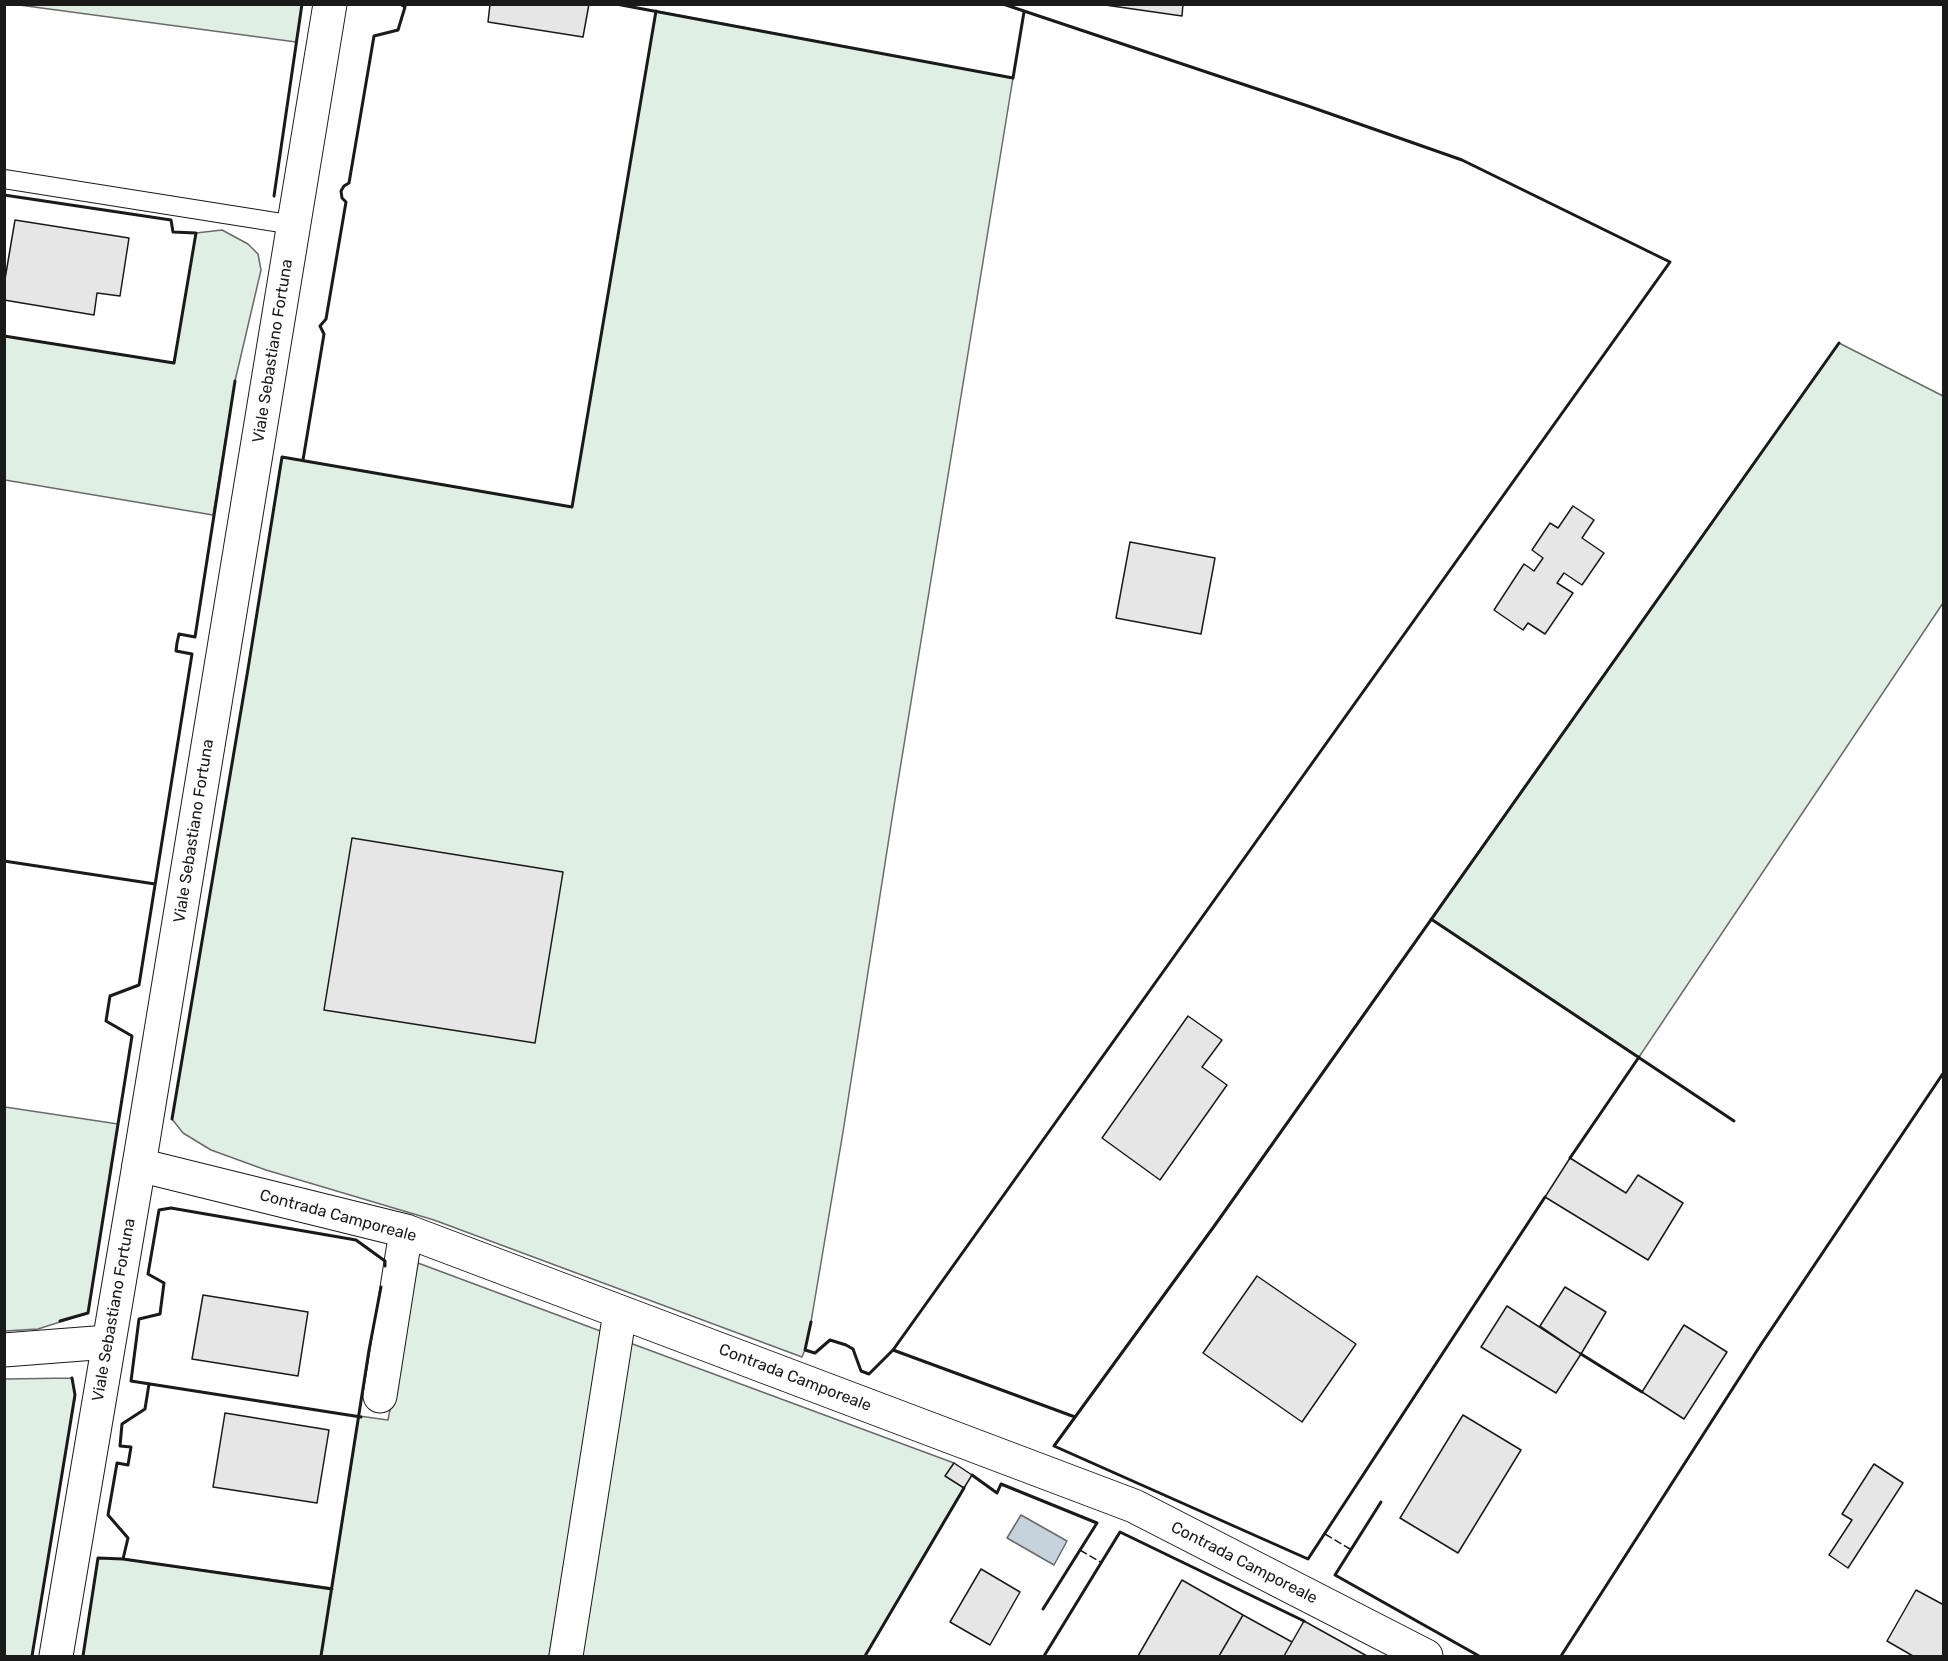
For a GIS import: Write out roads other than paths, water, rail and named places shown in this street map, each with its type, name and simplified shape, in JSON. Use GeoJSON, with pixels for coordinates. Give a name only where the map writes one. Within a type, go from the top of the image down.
{"type":"FeatureCollection","features":[{"type":"Feature","properties":{"kind":"street","name":"Viale Sebastiano Fortuna"},"geometry":{"type":"LineString","coordinates":[[56,1656],[330,4]]}},
{"type":"Feature","properties":{"kind":"street","name":"Contrada Camporeale"},"geometry":{"type":"LineString","coordinates":[[139,1166],[406,1231],[1134,1506],[1426,1656]]}},
{"type":"Feature","properties":{"kind":"street"},"geometry":{"type":"LineString","coordinates":[[380,1396],[406,1231]]}},
{"type":"Feature","properties":{"kind":"street"},"geometry":{"type":"LineString","coordinates":[[566,1656],[620,1312]]}},
{"type":"Feature","properties":{"kind":"street"},"geometry":{"type":"LineString","coordinates":[[4,1350],[108,1342]]}},
{"type":"Feature","properties":{"kind":"lane"},"geometry":{"type":"LineString","coordinates":[[4,179],[294,225]]}}]}
